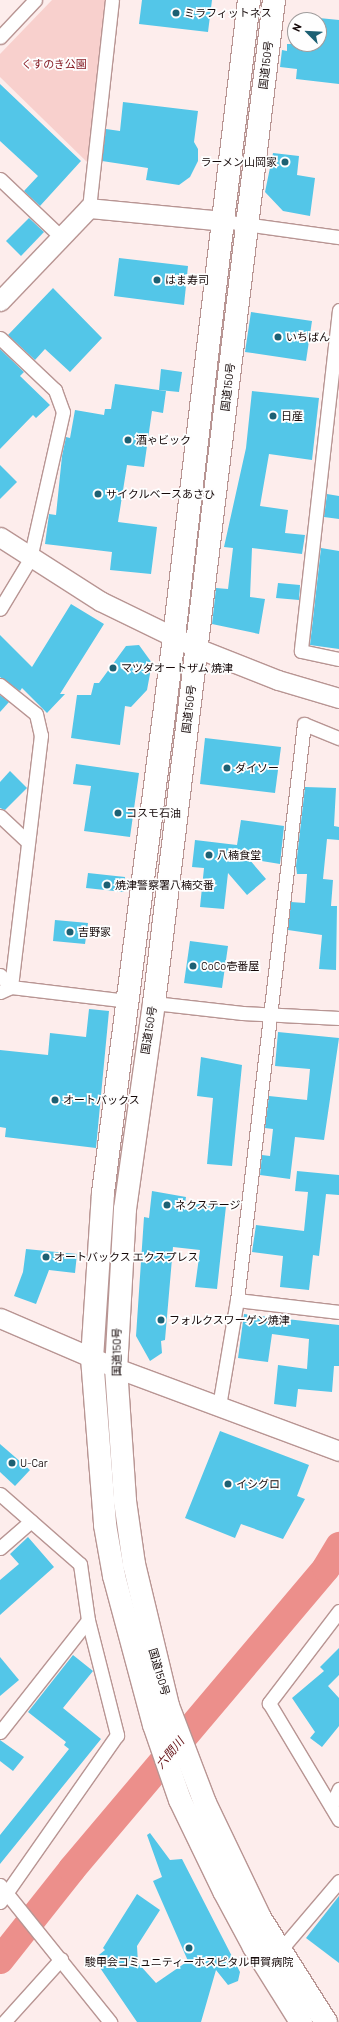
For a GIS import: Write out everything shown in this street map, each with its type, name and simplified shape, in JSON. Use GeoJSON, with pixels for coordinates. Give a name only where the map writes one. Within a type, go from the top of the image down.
{"type":"FeatureCollection","features":[{"type":"Feature","properties":{"kind":"highway","name":"国道150号"},"geometry":{"type":"LineString","coordinates":[[249,0],[174,638],[129,1001],[103,1193],[92,1358],[105,1525],[114,1576],[154,1725],[180,1800],[254,1947],[301,2022]]}},
{"type":"Feature","properties":{"kind":"highway","name":"国道150号"},"geometry":{"type":"LineString","coordinates":[[274,0],[154,1003],[125,1209],[116,1368],[125,1501],[134,1564],[168,1706],[196,1780],[260,1918],[282,1948],[326,2022]]}},
{"type":"Feature","properties":{"kind":"street"},"geometry":{"type":"LineString","coordinates":[[0,37],[35,0]]}},
{"type":"Feature","properties":{"kind":"street"},"geometry":{"type":"LineString","coordinates":[[0,301],[60,236],[89,208],[112,0]]}},
{"type":"Feature","properties":{"kind":"street"},"geometry":{"type":"LineString","coordinates":[[0,179],[60,236]]}},
{"type":"Feature","properties":{"kind":"street"},"geometry":{"type":"LineString","coordinates":[[89,208],[223,220],[339,237]]}},
{"type":"Feature","properties":{"kind":"street"},"geometry":{"type":"LineString","coordinates":[[339,310],[301,651],[339,659]]}},
{"type":"Feature","properties":{"kind":"street"},"geometry":{"type":"LineString","coordinates":[[0,338],[54,390],[63,404],[30,559],[0,609]]}},
{"type":"Feature","properties":{"kind":"street"},"geometry":{"type":"LineString","coordinates":[[0,537],[30,559],[100,601],[174,638],[278,680],[339,698]]}},
{"type":"Feature","properties":{"kind":"street"},"geometry":{"type":"LineString","coordinates":[[0,685],[36,714],[40,723],[28,842],[6,989]]}},
{"type":"Feature","properties":{"kind":"street"},"geometry":{"type":"LineString","coordinates":[[219,1406],[237,1300],[304,724],[339,738]]}},
{"type":"Feature","properties":{"kind":"street"},"geometry":{"type":"LineString","coordinates":[[0,816],[28,842]]}},
{"type":"Feature","properties":{"kind":"street"},"geometry":{"type":"LineString","coordinates":[[0,975],[6,989]]}},
{"type":"Feature","properties":{"kind":"street"},"geometry":{"type":"LineString","coordinates":[[6,989],[129,1001]]}},
{"type":"Feature","properties":{"kind":"street"},"geometry":{"type":"LineString","coordinates":[[154,1003],[271,1016],[339,1018]]}},
{"type":"Feature","properties":{"kind":"street"},"geometry":{"type":"LineString","coordinates":[[237,1300],[339,1312]]}},
{"type":"Feature","properties":{"kind":"street"},"geometry":{"type":"LineString","coordinates":[[0,1318],[116,1368],[339,1452]]}},
{"type":"Feature","properties":{"kind":"street"},"geometry":{"type":"LineString","coordinates":[[0,1494],[80,1564],[88,1620],[117,1735],[2,1894],[15,1906],[57,1955],[110,2022]]}},
{"type":"Feature","properties":{"kind":"street"},"geometry":{"type":"LineString","coordinates":[[0,1548],[32,1521]]}},
{"type":"Feature","properties":{"kind":"street"},"geometry":{"type":"LineString","coordinates":[[339,1611],[269,1703],[339,1820]]}},
{"type":"Feature","properties":{"kind":"street"},"geometry":{"type":"LineString","coordinates":[[0,1732],[88,1620]]}},
{"type":"Feature","properties":{"kind":"street"},"geometry":{"type":"LineString","coordinates":[[331,1806],[339,1789]]}},
{"type":"Feature","properties":{"kind":"street"},"geometry":{"type":"LineString","coordinates":[[282,1948],[339,1881]]}},
{"type":"Feature","properties":{"kind":"street"},"geometry":{"type":"LineString","coordinates":[[4,2022],[57,1955]]}},
{"type":"Feature","properties":{"kind":"green space","name":"くすのき公園"},"geometry":{"type":"Polygon","coordinates":[[[52,0],[107,0],[88,163],[0,77],[0,54],[52,0]]]}},
{"type":"Feature","properties":{"kind":"building","name":"ミラフィットネス"},"geometry":{"type":"Polygon","coordinates":[[[142,0],[212,0],[208,32],[139,24],[142,0]]]}},
{"type":"Feature","properties":{"kind":"building"},"geometry":{"type":"Polygon","coordinates":[[[327,19],[339,20],[339,84],[296,79],[297,69],[280,67],[282,50],[287,52],[327,52],[327,19]]]}},
{"type":"Feature","properties":{"kind":"building"},"geometry":{"type":"Polygon","coordinates":[[[0,84],[81,161],[40,206],[24,191],[38,176],[0,141],[0,84]]]}},
{"type":"Feature","properties":{"kind":"building"},"geometry":{"type":"Polygon","coordinates":[[[123,102],[198,111],[194,142],[198,149],[198,161],[190,177],[179,185],[146,180],[148,168],[102,161],[106,129],[120,131],[123,102]]]}},
{"type":"Feature","properties":{"kind":"building"},"geometry":{"type":"Polygon","coordinates":[[[273,153],[299,156],[297,175],[315,178],[310,216],[283,211],[265,192],[273,153]]]}},
{"type":"Feature","properties":{"kind":"building"},"geometry":{"type":"Polygon","coordinates":[[[29,218],[44,232],[21,256],[6,241],[29,218]]]}},
{"type":"Feature","properties":{"kind":"building"},"geometry":{"type":"Polygon","coordinates":[[[119,258],[188,266],[184,305],[114,296],[119,258]]]}},
{"type":"Feature","properties":{"kind":"building"},"geometry":{"type":"Polygon","coordinates":[[[53,288],[102,338],[70,372],[45,349],[35,360],[8,335],[53,288]]]}},
{"type":"Feature","properties":{"kind":"building","name":"いちばん"},"geometry":{"type":"Polygon","coordinates":[[[251,312],[312,321],[306,361],[245,352],[251,312]]]}},
{"type":"Feature","properties":{"kind":"building"},"geometry":{"type":"Polygon","coordinates":[[[0,349],[24,372],[20,376],[50,405],[36,418],[33,415],[0,449],[0,349]]]}},
{"type":"Feature","properties":{"kind":"building"},"geometry":{"type":"Polygon","coordinates":[[[161,369],[182,372],[179,392],[159,390],[161,369]]]}},
{"type":"Feature","properties":{"kind":"building"},"geometry":{"type":"Polygon","coordinates":[[[115,384],[166,391],[163,413],[152,411],[144,467],[127,465],[118,522],[157,527],[151,574],[110,570],[112,552],[45,544],[49,514],[56,515],[62,456],[66,437],[70,438],[75,410],[104,415],[105,409],[111,409],[115,384]]]}},
{"type":"Feature","properties":{"kind":"building"},"geometry":{"type":"Polygon","coordinates":[[[252,391],[319,398],[312,460],[269,454],[260,506],[288,510],[285,533],[305,535],[302,554],[252,548],[250,597],[265,599],[259,634],[212,624],[216,588],[228,589],[233,548],[224,547],[246,448],[252,391]]]}},
{"type":"Feature","properties":{"kind":"building"},"geometry":{"type":"Polygon","coordinates":[[[0,465],[17,482],[0,499],[0,465]]]}},
{"type":"Feature","properties":{"kind":"building"},"geometry":{"type":"Polygon","coordinates":[[[327,494],[339,496],[339,519],[324,517],[327,494]]]}},
{"type":"Feature","properties":{"kind":"building"},"geometry":{"type":"Polygon","coordinates":[[[321,548],[339,551],[339,649],[310,645],[321,548]]]}},
{"type":"Feature","properties":{"kind":"building"},"geometry":{"type":"Polygon","coordinates":[[[278,583],[300,585],[299,600],[276,598],[278,583]]]}},
{"type":"Feature","properties":{"kind":"building"},"geometry":{"type":"Polygon","coordinates":[[[71,604],[104,624],[60,694],[65,694],[47,713],[22,688],[20,691],[0,677],[0,635],[32,667],[71,604]]]}},
{"type":"Feature","properties":{"kind":"building"},"geometry":{"type":"Polygon","coordinates":[[[139,645],[152,663],[147,690],[131,707],[125,706],[120,745],[71,738],[77,695],[91,695],[94,683],[99,683],[126,646],[139,645]]]}},
{"type":"Feature","properties":{"kind":"building"},"geometry":{"type":"Polygon","coordinates":[[[0,695],[9,702],[0,712],[0,695]]]}},
{"type":"Feature","properties":{"kind":"building"},"geometry":{"type":"Polygon","coordinates":[[[205,738],[281,747],[275,793],[200,784],[205,738]]]}},
{"type":"Feature","properties":{"kind":"building"},"geometry":{"type":"Polygon","coordinates":[[[76,764],[139,773],[130,837],[84,831],[91,786],[73,784],[76,764]]]}},
{"type":"Feature","properties":{"kind":"building"},"geometry":{"type":"Polygon","coordinates":[[[10,771],[27,788],[5,810],[0,808],[0,782],[10,771]]]}},
{"type":"Feature","properties":{"kind":"building"},"geometry":{"type":"Polygon","coordinates":[[[305,787],[336,788],[334,826],[339,827],[339,840],[327,839],[323,879],[333,880],[331,906],[337,906],[336,970],[319,969],[322,935],[288,930],[291,902],[305,903],[307,874],[297,874],[296,866],[305,787]]]}},
{"type":"Feature","properties":{"kind":"building"},"geometry":{"type":"Polygon","coordinates":[[[241,820],[284,826],[280,864],[249,859],[266,879],[247,895],[228,873],[224,909],[200,907],[204,868],[192,867],[195,840],[237,845],[241,820]]]}},
{"type":"Feature","properties":{"kind":"building"},"geometry":{"type":"Polygon","coordinates":[[[88,873],[125,877],[124,892],[86,888],[88,873]]]}},
{"type":"Feature","properties":{"kind":"building","name":"吉野家"},"geometry":{"type":"Polygon","coordinates":[[[55,920],[88,923],[85,944],[53,941],[55,920]]]}},
{"type":"Feature","properties":{"kind":"building"},"geometry":{"type":"Polygon","coordinates":[[[190,941],[228,946],[222,988],[184,983],[190,941]]]}},
{"type":"Feature","properties":{"kind":"building"},"geometry":{"type":"Polygon","coordinates":[[[89,1009],[109,1011],[96,1148],[5,1137],[6,1128],[0,1127],[0,1050],[48,1055],[50,1033],[86,1037],[89,1009]]]}},
{"type":"Feature","properties":{"kind":"building"},"geometry":{"type":"Polygon","coordinates":[[[278,1032],[339,1038],[324,1140],[295,1137],[290,1179],[260,1175],[262,1155],[270,1156],[273,1129],[265,1128],[269,1096],[307,1100],[310,1069],[275,1066],[278,1032]]]}},
{"type":"Feature","properties":{"kind":"building"},"geometry":{"type":"Polygon","coordinates":[[[201,1057],[242,1065],[232,1166],[207,1164],[213,1098],[197,1096],[201,1057]]]}},
{"type":"Feature","properties":{"kind":"building"},"geometry":{"type":"Polygon","coordinates":[[[297,1171],[339,1175],[339,1195],[326,1194],[319,1256],[313,1255],[309,1290],[280,1287],[283,1256],[252,1252],[256,1225],[304,1231],[308,1192],[295,1191],[297,1171]]]}},
{"type":"Feature","properties":{"kind":"building"},"geometry":{"type":"Polygon","coordinates":[[[152,1191],[186,1197],[185,1203],[226,1206],[217,1289],[195,1287],[200,1250],[173,1247],[165,1340],[161,1341],[162,1353],[150,1361],[136,1336],[144,1217],[149,1218],[152,1191]]]}},
{"type":"Feature","properties":{"kind":"building"},"geometry":{"type":"Polygon","coordinates":[[[26,1249],[77,1254],[75,1273],[49,1270],[36,1304],[14,1296],[23,1272],[26,1249]]]}},
{"type":"Feature","properties":{"kind":"building"},"geometry":{"type":"Polygon","coordinates":[[[244,1314],[339,1325],[339,1366],[334,1366],[332,1392],[298,1389],[296,1407],[274,1404],[278,1365],[307,1369],[309,1339],[272,1334],[268,1362],[238,1358],[244,1314]]]}},
{"type":"Feature","properties":{"kind":"building"},"geometry":{"type":"Polygon","coordinates":[[[220,1431],[309,1465],[297,1496],[305,1499],[283,1539],[241,1524],[235,1538],[185,1518],[220,1431]]]}},
{"type":"Feature","properties":{"kind":"building"},"geometry":{"type":"Polygon","coordinates":[[[0,1444],[30,1470],[15,1486],[0,1472],[0,1444]]]}},
{"type":"Feature","properties":{"kind":"building"},"geometry":{"type":"Polygon","coordinates":[[[28,1537],[54,1567],[0,1615],[0,1580],[19,1564],[10,1554],[28,1537]]]}},
{"type":"Feature","properties":{"kind":"building"},"geometry":{"type":"Polygon","coordinates":[[[339,1648],[339,1675],[328,1686],[339,1698],[339,1726],[322,1747],[310,1738],[315,1732],[292,1698],[324,1671],[320,1667],[339,1648]]]}},
{"type":"Feature","properties":{"kind":"building"},"geometry":{"type":"Polygon","coordinates":[[[73,1655],[93,1671],[63,1708],[101,1739],[0,1864],[0,1835],[69,1749],[64,1745],[66,1742],[28,1712],[73,1655]]]}},
{"type":"Feature","properties":{"kind":"building"},"geometry":{"type":"Polygon","coordinates":[[[0,1657],[19,1680],[0,1696],[0,1657]]]}},
{"type":"Feature","properties":{"kind":"building"},"geometry":{"type":"Polygon","coordinates":[[[0,1740],[24,1757],[13,1771],[0,1761],[0,1740]]]}},
{"type":"Feature","properties":{"kind":"building"},"geometry":{"type":"Polygon","coordinates":[[[150,1833],[170,1860],[182,1859],[240,1972],[238,1981],[228,1985],[216,1970],[201,2022],[137,2022],[94,1959],[105,1950],[103,1948],[137,1894],[160,1910],[137,1946],[138,1963],[156,1983],[188,1961],[153,1881],[162,1877],[147,1835],[150,1833]]]}},
{"type":"Feature","properties":{"kind":"building"},"geometry":{"type":"Polygon","coordinates":[[[339,1896],[339,1963],[306,1938],[339,1896]]]}},
{"type":"Feature","properties":{"kind":"waterway","name":"六間川"},"geometry":{"type":"LineString","coordinates":[[0,1960],[72,1869],[326,1568],[339,1546]]}},
{"type":"Feature","properties":{"kind":"place","name":"ミラフィットネス"},"geometry":{"type":"Point","coordinates":[176,13]}},
{"type":"Feature","properties":{"kind":"place","name":"ラーメン山岡家"},"geometry":{"type":"Point","coordinates":[285,162]}},
{"type":"Feature","properties":{"kind":"place","name":"はま寿司"},"geometry":{"type":"Point","coordinates":[157,280]}},
{"type":"Feature","properties":{"kind":"place","name":"いちばん"},"geometry":{"type":"Point","coordinates":[278,337]}},
{"type":"Feature","properties":{"kind":"place","name":"日産"},"geometry":{"type":"Point","coordinates":[273,416]}},
{"type":"Feature","properties":{"kind":"place","name":"酒ゃビック"},"geometry":{"type":"Point","coordinates":[128,440]}},
{"type":"Feature","properties":{"kind":"place","name":"サイクルベースあさひ"},"geometry":{"type":"Point","coordinates":[98,494]}},
{"type":"Feature","properties":{"kind":"place","name":"マツダオートザム 焼津"},"geometry":{"type":"Point","coordinates":[113,668]}},
{"type":"Feature","properties":{"kind":"place","name":"ダイソー"},"geometry":{"type":"Point","coordinates":[227,768]}},
{"type":"Feature","properties":{"kind":"place","name":"コスモ石油"},"geometry":{"type":"Point","coordinates":[118,813]}},
{"type":"Feature","properties":{"kind":"place","name":"八楠食堂"},"geometry":{"type":"Point","coordinates":[209,855]}},
{"type":"Feature","properties":{"kind":"place","name":"焼津警察署八楠交番"},"geometry":{"type":"Point","coordinates":[107,885]}},
{"type":"Feature","properties":{"kind":"place","name":"吉野家"},"geometry":{"type":"Point","coordinates":[70,932]}},
{"type":"Feature","properties":{"kind":"place","name":"CoCo壱番屋"},"geometry":{"type":"Point","coordinates":[193,966]}},
{"type":"Feature","properties":{"kind":"place","name":"オートバックス"},"geometry":{"type":"Point","coordinates":[55,1100]}},
{"type":"Feature","properties":{"kind":"place","name":"ネクステージ"},"geometry":{"type":"Point","coordinates":[167,1205]}},
{"type":"Feature","properties":{"kind":"place","name":"オートバックス エクスプレス"},"geometry":{"type":"Point","coordinates":[46,1257]}},
{"type":"Feature","properties":{"kind":"place","name":"フォルクスワーゲン焼津"},"geometry":{"type":"Point","coordinates":[161,1320]}},
{"type":"Feature","properties":{"kind":"place","name":"U-Car"},"geometry":{"type":"Point","coordinates":[12,1463]}},
{"type":"Feature","properties":{"kind":"place","name":"イシグロ"},"geometry":{"type":"Point","coordinates":[228,1484]}},
{"type":"Feature","properties":{"kind":"place","name":"駿甲会コミュニティーホスピタル甲賀病院"},"geometry":{"type":"Point","coordinates":[189,1948]}}]}
